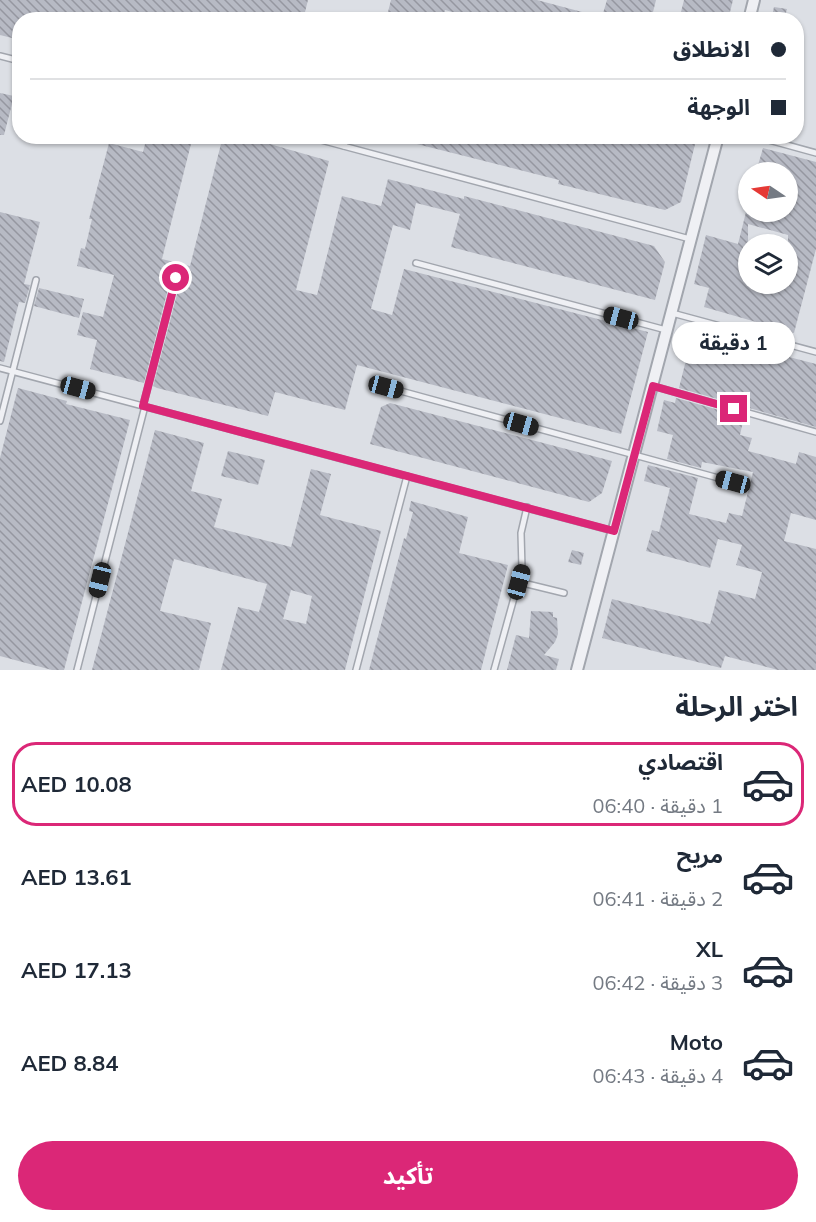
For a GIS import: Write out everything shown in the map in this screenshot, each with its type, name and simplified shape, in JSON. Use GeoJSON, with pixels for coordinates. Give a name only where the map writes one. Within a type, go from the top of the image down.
{"type":"FeatureCollection","features":[{"type":"Feature","properties":{"kind":"street"},"geometry":{"type":"LineString","coordinates":[[577,670],[716,144]]}},
{"type":"Feature","properties":{"kind":"lane"},"geometry":{"type":"LineString","coordinates":[[334,144],[691,240]]}},
{"type":"Feature","properties":{"kind":"lane"},"geometry":{"type":"LineString","coordinates":[[783,144],[816,153]]}},
{"type":"Feature","properties":{"kind":"lane"},"geometry":{"type":"LineString","coordinates":[[416,263],[667,331]]}},
{"type":"Feature","properties":{"kind":"lane"},"geometry":{"type":"LineString","coordinates":[[77,670],[176,278]]}},
{"type":"Feature","properties":{"kind":"lane"},"geometry":{"type":"LineString","coordinates":[[0,421],[36,280]]}},
{"type":"Feature","properties":{"kind":"lane"},"geometry":{"type":"LineString","coordinates":[[672,313],[816,352]]}},
{"type":"Feature","properties":{"kind":"lane"},"geometry":{"type":"LineString","coordinates":[[0,368],[614,531]]}},
{"type":"Feature","properties":{"kind":"lane"},"geometry":{"type":"LineString","coordinates":[[653,386],[816,432]]}},
{"type":"Feature","properties":{"kind":"lane"},"geometry":{"type":"LineString","coordinates":[[386,387],[733,482]]}},
{"type":"Feature","properties":{"kind":"lane"},"geometry":{"type":"LineString","coordinates":[[356,670],[407,476]]}},
{"type":"Feature","properties":{"kind":"lane"},"geometry":{"type":"LineString","coordinates":[[494,670],[523,563],[520,533],[527,507]]}},
{"type":"Feature","properties":{"kind":"lane"},"geometry":{"type":"LineString","coordinates":[[519,582],[564,593]]}},
{"type":"Feature","properties":{"kind":"building"},"geometry":{"type":"Polygon","coordinates":[[[0,0],[308,0],[305,12],[12,12],[12,38],[0,35],[0,0]]]}},
{"type":"Feature","properties":{"kind":"building"},"geometry":{"type":"Polygon","coordinates":[[[391,0],[537,0],[582,12],[452,12],[445,10],[445,12],[388,12],[391,0]]]}},
{"type":"Feature","properties":{"kind":"building"},"geometry":{"type":"Polygon","coordinates":[[[607,0],[656,0],[653,12],[603,12],[607,0]]]}},
{"type":"Feature","properties":{"kind":"building"},"geometry":{"type":"Polygon","coordinates":[[[684,0],[733,0],[730,12],[681,12],[684,0]]]}},
{"type":"Feature","properties":{"kind":"building"},"geometry":{"type":"Polygon","coordinates":[[[774,7],[787,9],[786,12],[773,12],[774,7]]]}},
{"type":"Feature","properties":{"kind":"building"},"geometry":{"type":"Polygon","coordinates":[[[0,93],[12,96],[12,104],[4,135],[0,135],[0,93]]]}},
{"type":"Feature","properties":{"kind":"building"},"geometry":{"type":"Polygon","coordinates":[[[109,144],[143,152],[145,144],[191,144],[162,259],[190,266],[221,144],[270,144],[329,161],[296,290],[317,295],[342,196],[381,206],[388,179],[464,199],[464,196],[654,246],[665,262],[655,300],[451,247],[460,214],[416,203],[410,230],[393,225],[371,309],[392,315],[404,269],[648,332],[621,434],[357,365],[345,410],[275,392],[268,416],[157,388],[153,386],[181,279],[177,273],[171,277],[144,383],[90,369],[97,340],[77,335],[83,312],[103,317],[114,275],[77,266],[81,248],[85,249],[92,219],[89,219],[109,144]]]}},
{"type":"Feature","properties":{"kind":"building"},"geometry":{"type":"Polygon","coordinates":[[[417,144],[695,144],[681,202],[665,210],[558,184],[559,180],[417,144]]]}},
{"type":"Feature","properties":{"kind":"building"},"geometry":{"type":"Polygon","coordinates":[[[763,148],[816,162],[816,249],[794,333],[704,307],[709,288],[694,284],[706,235],[738,244],[738,294],[798,294],[798,234],[784,234],[748,224],[748,234],[740,234],[744,222],[798,222],[798,162],[759,162],[763,148]]]}},
{"type":"Feature","properties":{"kind":"building"},"geometry":{"type":"Polygon","coordinates":[[[0,212],[40,222],[24,284],[30,285],[25,303],[19,302],[4,362],[0,361],[0,212]]]}},
{"type":"Feature","properties":{"kind":"building"},"geometry":{"type":"Polygon","coordinates":[[[39,288],[84,299],[79,318],[34,306],[39,288]]]}},
{"type":"Feature","properties":{"kind":"building"},"geometry":{"type":"Polygon","coordinates":[[[693,332],[816,364],[816,427],[679,388],[693,332]]]}},
{"type":"Feature","properties":{"kind":"building"},"geometry":{"type":"Polygon","coordinates":[[[18,388],[67,401],[66,404],[130,420],[64,670],[52,670],[0,656],[0,458],[18,388]]]}},
{"type":"Feature","properties":{"kind":"building"},"geometry":{"type":"Polygon","coordinates":[[[676,398],[744,417],[740,435],[752,438],[748,451],[796,464],[799,452],[816,457],[816,520],[791,513],[784,541],[816,549],[816,670],[778,670],[725,656],[721,668],[602,638],[612,599],[710,624],[719,590],[755,599],[762,572],[736,565],[742,545],[718,539],[710,568],[646,551],[652,530],[659,532],[670,488],[644,481],[648,465],[698,478],[689,514],[726,523],[729,513],[742,516],[753,472],[702,462],[701,468],[667,459],[673,435],[657,431],[664,400],[675,403],[676,398]]]}},
{"type":"Feature","properties":{"kind":"building"},"geometry":{"type":"Polygon","coordinates":[[[390,403],[612,461],[602,493],[589,502],[370,444],[381,407],[390,403]]]}},
{"type":"Feature","properties":{"kind":"building"},"geometry":{"type":"Polygon","coordinates":[[[155,430],[204,443],[191,491],[222,499],[214,527],[291,547],[311,469],[331,474],[320,515],[381,531],[345,670],[221,670],[238,607],[259,612],[267,584],[174,559],[160,611],[211,623],[199,670],[92,670],[155,430]],[[291,590],[283,619],[306,624],[312,596],[291,590]]]}},
{"type":"Feature","properties":{"kind":"building"},"geometry":{"type":"Polygon","coordinates":[[[228,451],[265,460],[258,485],[221,476],[228,451]]]}},
{"type":"Feature","properties":{"kind":"building"},"geometry":{"type":"Polygon","coordinates":[[[411,501],[468,517],[459,553],[508,565],[481,670],[369,670],[413,512],[409,511],[411,501]]]}},
{"type":"Feature","properties":{"kind":"building"},"geometry":{"type":"Polygon","coordinates":[[[572,550],[584,553],[581,565],[568,562],[572,550]]]}},
{"type":"Feature","properties":{"kind":"building"},"geometry":{"type":"Polygon","coordinates":[[[531,611],[553,612],[553,617],[557,618],[558,634],[555,642],[544,655],[559,659],[556,670],[507,670],[516,635],[529,638],[531,611]]]}},
{"type":"Feature","properties":{"kind":"route"},"geometry":{"type":"LineString","coordinates":[[176,278],[143,406],[614,531],[653,386],[734,409]]}}]}
